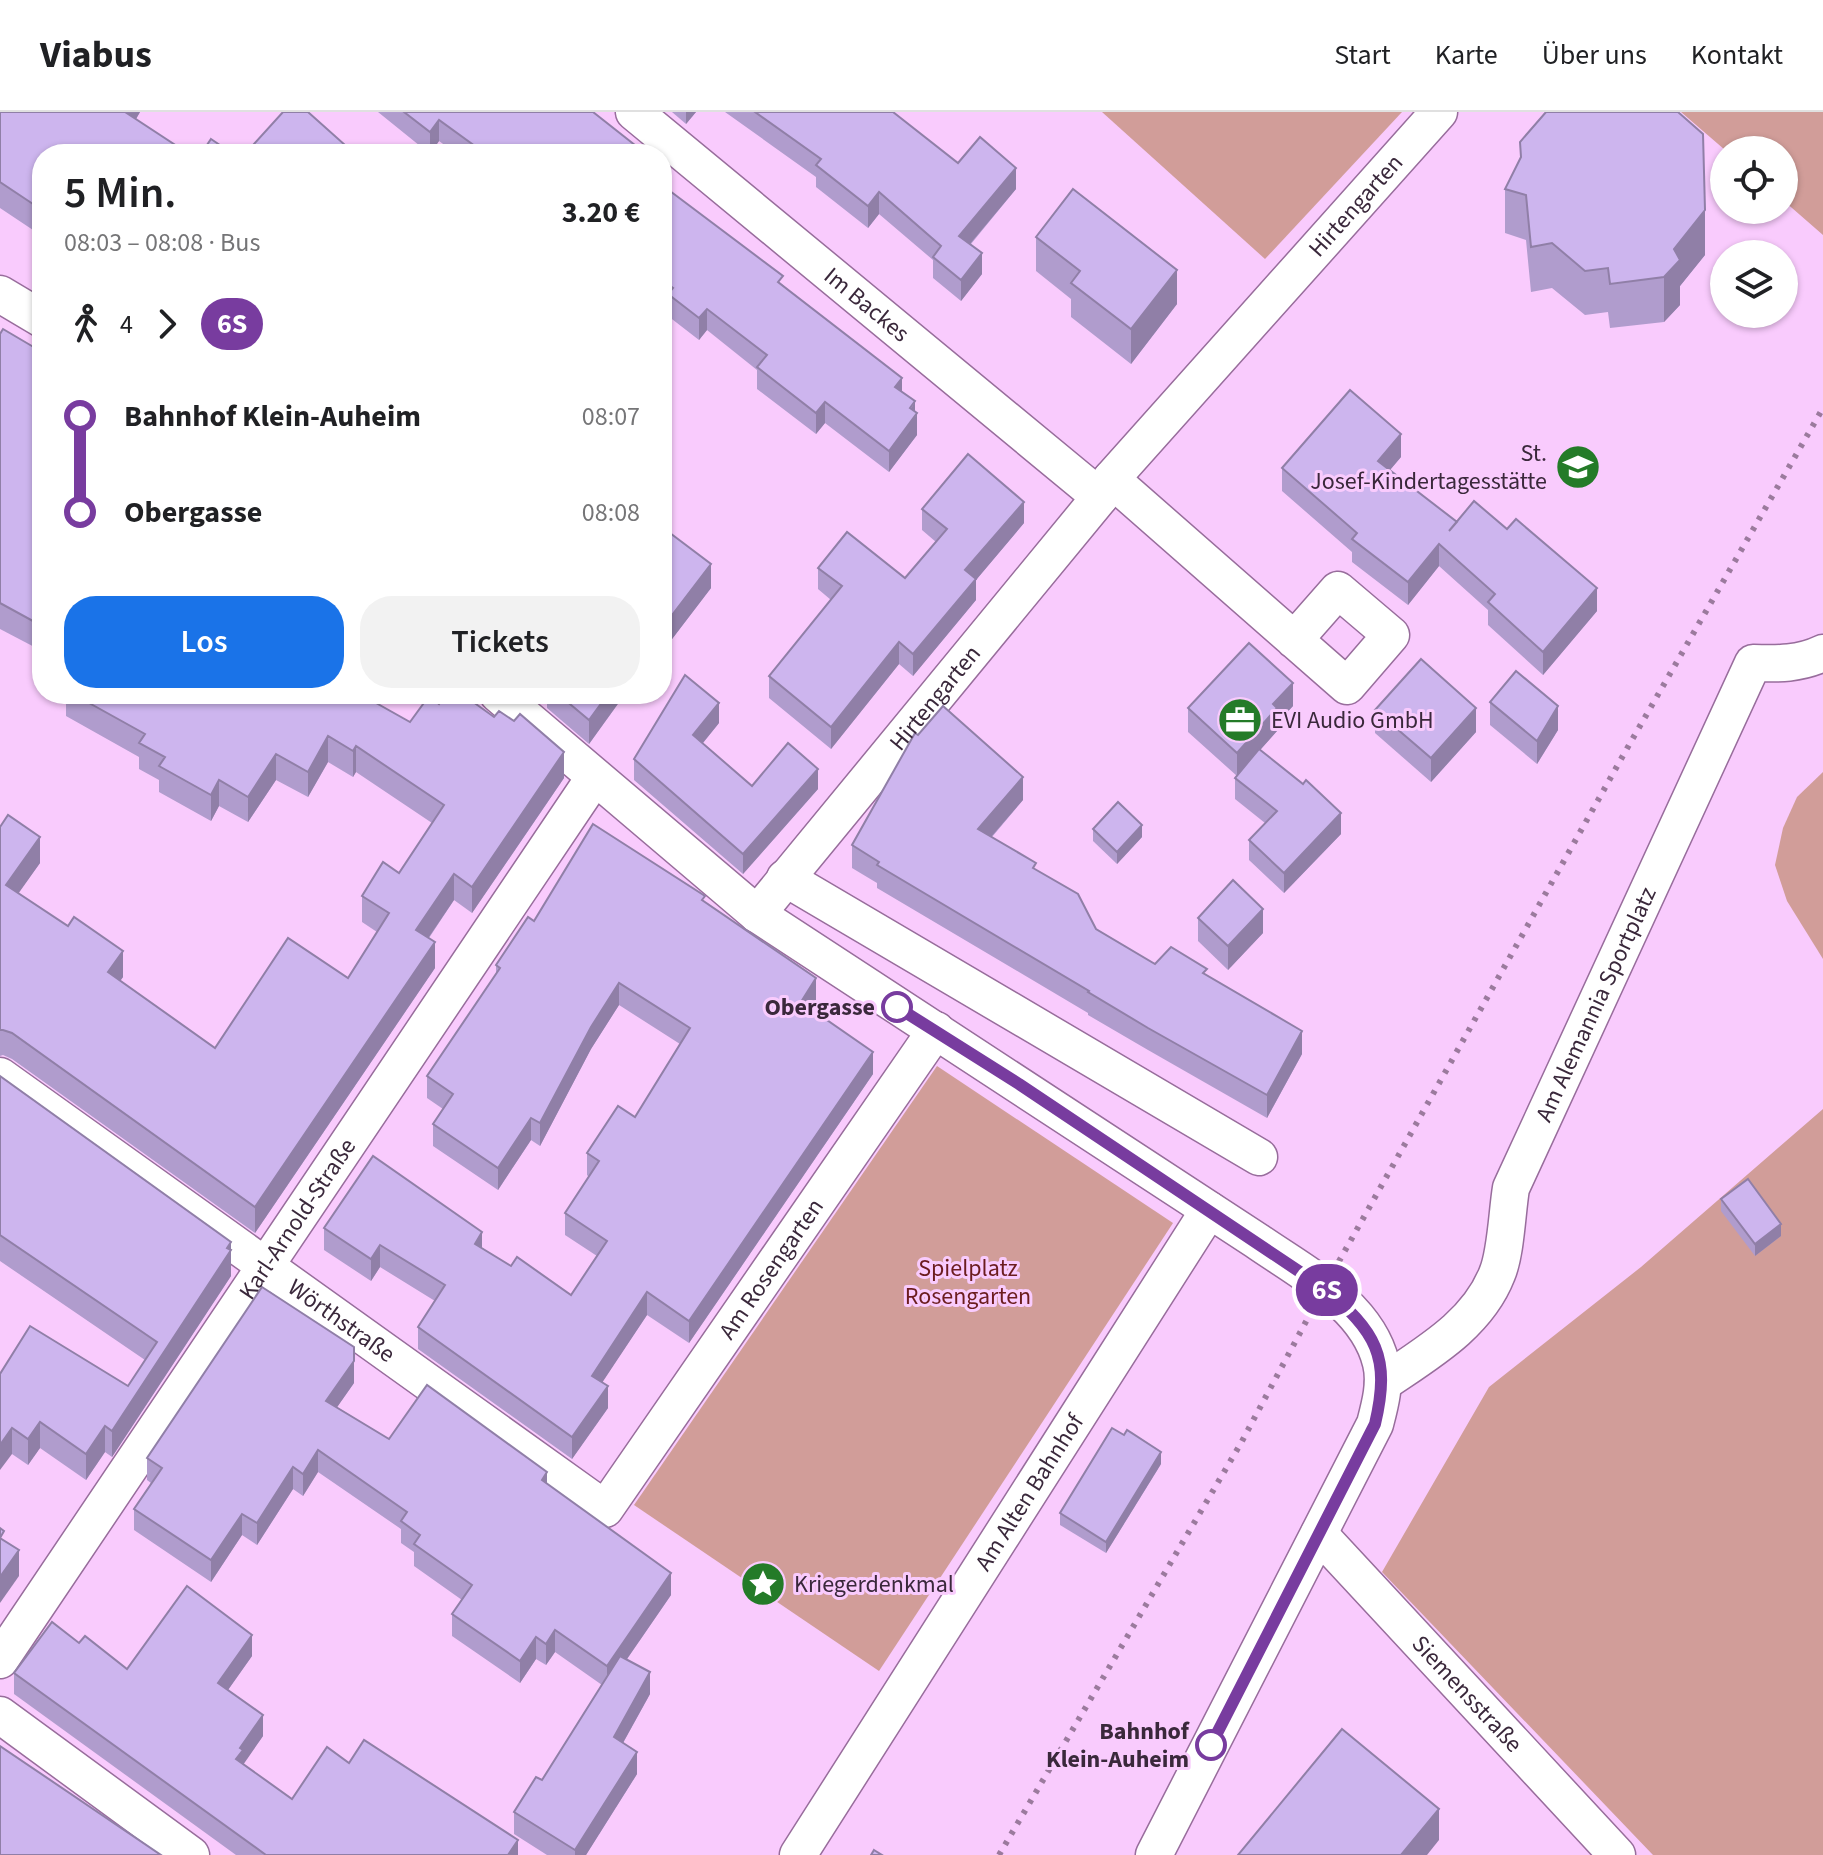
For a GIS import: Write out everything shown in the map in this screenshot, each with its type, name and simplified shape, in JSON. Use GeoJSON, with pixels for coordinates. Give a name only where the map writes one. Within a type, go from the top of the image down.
{"type":"FeatureCollection","features":[{"type":"Feature","properties":{"kind":"street","name":"Im Backes"},"geometry":{"type":"LineString","coordinates":[[634,112],[1106,488]]}},
{"type":"Feature","properties":{"kind":"street","name":"Hirtengarten"},"geometry":{"type":"LineString","coordinates":[[757,914],[1106,488],[1439,112]]}},
{"type":"Feature","properties":{"kind":"street"},"geometry":{"type":"LineString","coordinates":[[0,294],[32,313]]}},
{"type":"Feature","properties":{"kind":"street"},"geometry":{"type":"LineString","coordinates":[[1106,488],[1294,640]]}},
{"type":"Feature","properties":{"kind":"street","name":"Am Alemannia Sportplatz"},"geometry":{"type":"LineString","coordinates":[[1383,1383],[1447,1339],[1476,1312],[1498,1272],[1511,1188],[1753,663],[1805,661],[1823,653]]}},
{"type":"Feature","properties":{"kind":"street"},"geometry":{"type":"LineString","coordinates":[[509,704],[757,914],[1324,1288],[1357,1316],[1366,1328],[1381,1363],[1383,1383],[1375,1424],[1154,1855]]}},
{"type":"Feature","properties":{"kind":"street","name":"Karl-Arnold-Straße"},"geometry":{"type":"LineString","coordinates":[[0,1660],[594,778]]}},
{"type":"Feature","properties":{"kind":"street"},"geometry":{"type":"LineString","coordinates":[[785,878],[1259,1157]]}},
{"type":"Feature","properties":{"kind":"street","name":"Am Rosengarten"},"geometry":{"type":"LineString","coordinates":[[605,1509],[936,1030]]}},
{"type":"Feature","properties":{"kind":"street","name":"Wörthstraße"},"geometry":{"type":"LineString","coordinates":[[0,1076],[605,1509]]}},
{"type":"Feature","properties":{"kind":"street","name":"Am Alten Bahnhof"},"geometry":{"type":"LineString","coordinates":[[798,1855],[1209,1210]]}},
{"type":"Feature","properties":{"kind":"street","name":"Siemensstraße"},"geometry":{"type":"LineString","coordinates":[[1319,1534],[1617,1855]]}},
{"type":"Feature","properties":{"kind":"street"},"geometry":{"type":"LineString","coordinates":[[0,1715],[191,1855]]}},
{"type":"Feature","properties":{"kind":"green space"},"geometry":{"type":"Polygon","coordinates":[[[1102,112],[1402,112],[1265,259],[1102,112]]]}},
{"type":"Feature","properties":{"kind":"green space"},"geometry":{"type":"Polygon","coordinates":[[[1681,112],[1823,112],[1823,235],[1798,213],[1798,136],[1710,137],[1681,112]]]}},
{"type":"Feature","properties":{"kind":"green space"},"geometry":{"type":"Polygon","coordinates":[[[1823,772],[1823,959],[1787,901],[1775,865],[1783,828],[1797,797],[1823,772]]]}},
{"type":"Feature","properties":{"kind":"green space","name":"Spielplatz Rosengarten"},"geometry":{"type":"Polygon","coordinates":[[[937,1066],[1173,1223],[879,1671],[634,1505],[937,1066]]]}},
{"type":"Feature","properties":{"kind":"green space"},"geometry":{"type":"Polygon","coordinates":[[[1823,1109],[1823,1855],[1653,1855],[1382,1572],[1489,1387],[1641,1267],[1823,1109]]]}},
{"type":"Feature","properties":{"kind":"building"},"geometry":{"type":"Polygon","coordinates":[[[0,112],[125,112],[174,144],[32,144],[32,203],[0,182],[0,112]]]}},
{"type":"Feature","properties":{"kind":"building"},"geometry":{"type":"Polygon","coordinates":[[[283,112],[308,112],[344,144],[254,144],[283,112]]]}},
{"type":"Feature","properties":{"kind":"building"},"geometry":{"type":"Polygon","coordinates":[[[404,112],[593,112],[634,144],[472,144],[439,120],[430,132],[404,112]]]}},
{"type":"Feature","properties":{"kind":"building"},"geometry":{"type":"Polygon","coordinates":[[[755,112],[893,112],[958,163],[980,137],[1016,168],[959,236],[982,253],[961,280],[933,257],[941,246],[879,192],[868,206],[816,165],[821,159],[755,112]]]}},
{"type":"Feature","properties":{"kind":"building"},"geometry":{"type":"Polygon","coordinates":[[[1546,112],[1678,112],[1703,134],[1705,210],[1674,249],[1680,260],[1664,277],[1610,284],[1608,268],[1585,271],[1552,243],[1531,247],[1526,195],[1505,189],[1521,157],[1520,142],[1546,112]]]}},
{"type":"Feature","properties":{"kind":"building"},"geometry":{"type":"Polygon","coordinates":[[[1073,189],[1177,270],[1131,329],[1071,283],[1080,271],[1036,237],[1073,189]]]}},
{"type":"Feature","properties":{"kind":"building"},"geometry":{"type":"Polygon","coordinates":[[[672,193],[783,276],[778,282],[902,378],[895,387],[915,401],[910,408],[917,413],[889,451],[825,402],[816,413],[757,367],[767,355],[707,309],[699,318],[672,297],[672,193]]]}},
{"type":"Feature","properties":{"kind":"building"},"geometry":{"type":"Polygon","coordinates":[[[3,329],[32,346],[32,621],[0,603],[0,334],[3,329]]]}},
{"type":"Feature","properties":{"kind":"building"},"geometry":{"type":"Polygon","coordinates":[[[1350,390],[1401,434],[1378,461],[1457,522],[1474,501],[1507,529],[1516,519],[1597,588],[1543,652],[1488,602],[1495,594],[1439,544],[1408,582],[1352,539],[1357,533],[1282,468],[1350,390]]]}},
{"type":"Feature","properties":{"kind":"building"},"geometry":{"type":"Polygon","coordinates":[[[968,454],[1024,502],[965,570],[976,579],[913,654],[899,642],[831,727],[769,676],[842,586],[818,568],[847,532],[905,578],[947,529],[922,509],[968,454]]]}},
{"type":"Feature","properties":{"kind":"building"},"geometry":{"type":"Polygon","coordinates":[[[672,535],[711,564],[672,615],[672,535]]]}},
{"type":"Feature","properties":{"kind":"building"},"geometry":{"type":"Polygon","coordinates":[[[1249,643],[1293,683],[1273,704],[1277,708],[1237,753],[1188,708],[1249,643]]]}},
{"type":"Feature","properties":{"kind":"building"},"geometry":{"type":"Polygon","coordinates":[[[1421,659],[1476,708],[1431,758],[1375,710],[1421,659]]]}},
{"type":"Feature","properties":{"kind":"building"},"geometry":{"type":"Polygon","coordinates":[[[1516,671],[1558,706],[1537,741],[1490,702],[1516,671]]]}},
{"type":"Feature","properties":{"kind":"building"},"geometry":{"type":"Polygon","coordinates":[[[685,675],[719,703],[693,735],[752,786],[788,743],[818,769],[743,854],[634,759],[667,704],[672,704],[672,696],[685,675]]]}},
{"type":"Feature","properties":{"kind":"building"},"geometry":{"type":"Polygon","coordinates":[[[91,704],[378,704],[410,722],[423,704],[476,704],[494,717],[499,711],[514,721],[520,714],[564,752],[472,887],[454,874],[416,930],[435,942],[255,1207],[12,1033],[0,1030],[0,827],[8,815],[40,837],[6,885],[68,926],[74,917],[123,951],[108,972],[215,1048],[288,938],[348,978],[389,913],[362,896],[383,862],[399,873],[444,805],[356,746],[353,751],[328,736],[308,772],[276,754],[248,797],[219,780],[211,795],[159,766],[165,757],[139,743],[145,734],[91,704]]]}},
{"type":"Feature","properties":{"kind":"building"},"geometry":{"type":"Polygon","coordinates":[[[570,704],[601,704],[589,720],[570,704]]]}},
{"type":"Feature","properties":{"kind":"building"},"geometry":{"type":"Polygon","coordinates":[[[943,706],[1023,777],[978,829],[1036,863],[1033,868],[1078,894],[1096,929],[1155,964],[1171,947],[1207,969],[1203,973],[1302,1031],[1267,1095],[1148,1028],[877,865],[879,862],[852,845],[915,733],[918,735],[943,706]]]}},
{"type":"Feature","properties":{"kind":"building"},"geometry":{"type":"Polygon","coordinates":[[[1259,749],[1303,784],[1306,780],[1341,813],[1284,873],[1249,840],[1277,811],[1235,778],[1259,749]]]}},
{"type":"Feature","properties":{"kind":"building"},"geometry":{"type":"Polygon","coordinates":[[[1118,802],[1142,825],[1117,852],[1093,829],[1118,802]]]}},
{"type":"Feature","properties":{"kind":"building"},"geometry":{"type":"Polygon","coordinates":[[[593,824],[705,896],[702,900],[816,978],[801,1002],[873,1052],[689,1321],[647,1292],[592,1376],[608,1386],[572,1437],[418,1327],[445,1285],[380,1245],[371,1259],[324,1228],[373,1156],[482,1232],[475,1244],[511,1266],[517,1257],[571,1295],[607,1241],[565,1213],[599,1161],[587,1153],[618,1106],[635,1117],[690,1028],[619,983],[591,1027],[540,1123],[531,1118],[498,1168],[433,1124],[453,1094],[427,1076],[500,968],[496,965],[528,917],[534,921],[593,824]]]}},
{"type":"Feature","properties":{"kind":"building"},"geometry":{"type":"Polygon","coordinates":[[[1233,880],[1263,909],[1228,946],[1198,918],[1233,880]]]}},
{"type":"Feature","properties":{"kind":"building"},"geometry":{"type":"Polygon","coordinates":[[[0,1076],[231,1242],[227,1248],[231,1250],[112,1431],[105,1426],[86,1454],[40,1422],[28,1439],[12,1428],[0,1445],[0,1374],[30,1326],[128,1386],[157,1342],[0,1235],[0,1076]]]}},
{"type":"Feature","properties":{"kind":"building"},"geometry":{"type":"Polygon","coordinates":[[[1748,1179],[1781,1224],[1755,1244],[1721,1199],[1748,1179]]]}},
{"type":"Feature","properties":{"kind":"building"},"geometry":{"type":"Polygon","coordinates":[[[262,1287],[354,1347],[354,1361],[326,1401],[389,1439],[427,1385],[547,1472],[542,1480],[671,1573],[607,1666],[555,1630],[546,1644],[536,1637],[520,1661],[452,1614],[472,1585],[414,1544],[420,1535],[401,1521],[407,1512],[318,1450],[303,1474],[293,1467],[257,1523],[242,1514],[211,1560],[134,1509],[162,1468],[147,1458],[262,1287]]]}},
{"type":"Feature","properties":{"kind":"building"},"geometry":{"type":"Polygon","coordinates":[[[1112,1428],[1124,1435],[1127,1430],[1161,1452],[1106,1542],[1060,1513],[1112,1428]]]}},
{"type":"Feature","properties":{"kind":"building"},"geometry":{"type":"Polygon","coordinates":[[[0,1538],[19,1550],[0,1577],[0,1538]]]}},
{"type":"Feature","properties":{"kind":"building"},"geometry":{"type":"Polygon","coordinates":[[[187,1586],[252,1635],[218,1683],[263,1715],[236,1759],[292,1799],[327,1747],[349,1763],[364,1740],[518,1840],[508,1855],[266,1855],[14,1673],[52,1622],[79,1643],[85,1636],[127,1669],[187,1586]]]}},
{"type":"Feature","properties":{"kind":"building"},"geometry":{"type":"Polygon","coordinates":[[[620,1656],[650,1672],[614,1737],[637,1752],[575,1850],[514,1812],[536,1777],[542,1780],[620,1656]]]}},
{"type":"Feature","properties":{"kind":"building"},"geometry":{"type":"Polygon","coordinates":[[[1342,1729],[1439,1809],[1401,1855],[1238,1855],[1342,1729]]]}},
{"type":"Feature","properties":{"kind":"building"},"geometry":{"type":"Polygon","coordinates":[[[0,1746],[161,1855],[0,1855],[0,1746]]]}},
{"type":"Feature","properties":{"kind":"railway"},"geometry":{"type":"LineString","coordinates":[[999,1855],[1241,1443],[1324,1288],[1629,745],[1823,408]]}},
{"type":"Feature","properties":{"kind":"bus line","name":"6S"},"geometry":{"type":"LineString","coordinates":[[897,1007],[1019,1084],[1324,1288],[1357,1316],[1366,1328],[1381,1363],[1383,1383],[1375,1424],[1211,1745]]}},
{"type":"Feature","properties":{"kind":"place","name":"St. Josef-Kindertagesstätte"},"geometry":{"type":"Point","coordinates":[1578,467]}},
{"type":"Feature","properties":{"kind":"place","name":"EVI Audio GmbH"},"geometry":{"type":"Point","coordinates":[1240,720]}},
{"type":"Feature","properties":{"kind":"place","name":"Obergasse"},"geometry":{"type":"Point","coordinates":[897,1007]}},
{"type":"Feature","properties":{"kind":"place","name":"Kriegerdenkmal"},"geometry":{"type":"Point","coordinates":[763,1584]}},
{"type":"Feature","properties":{"kind":"place","name":"Bahnhof Klein-Auheim"},"geometry":{"type":"Point","coordinates":[1211,1745]}}]}
